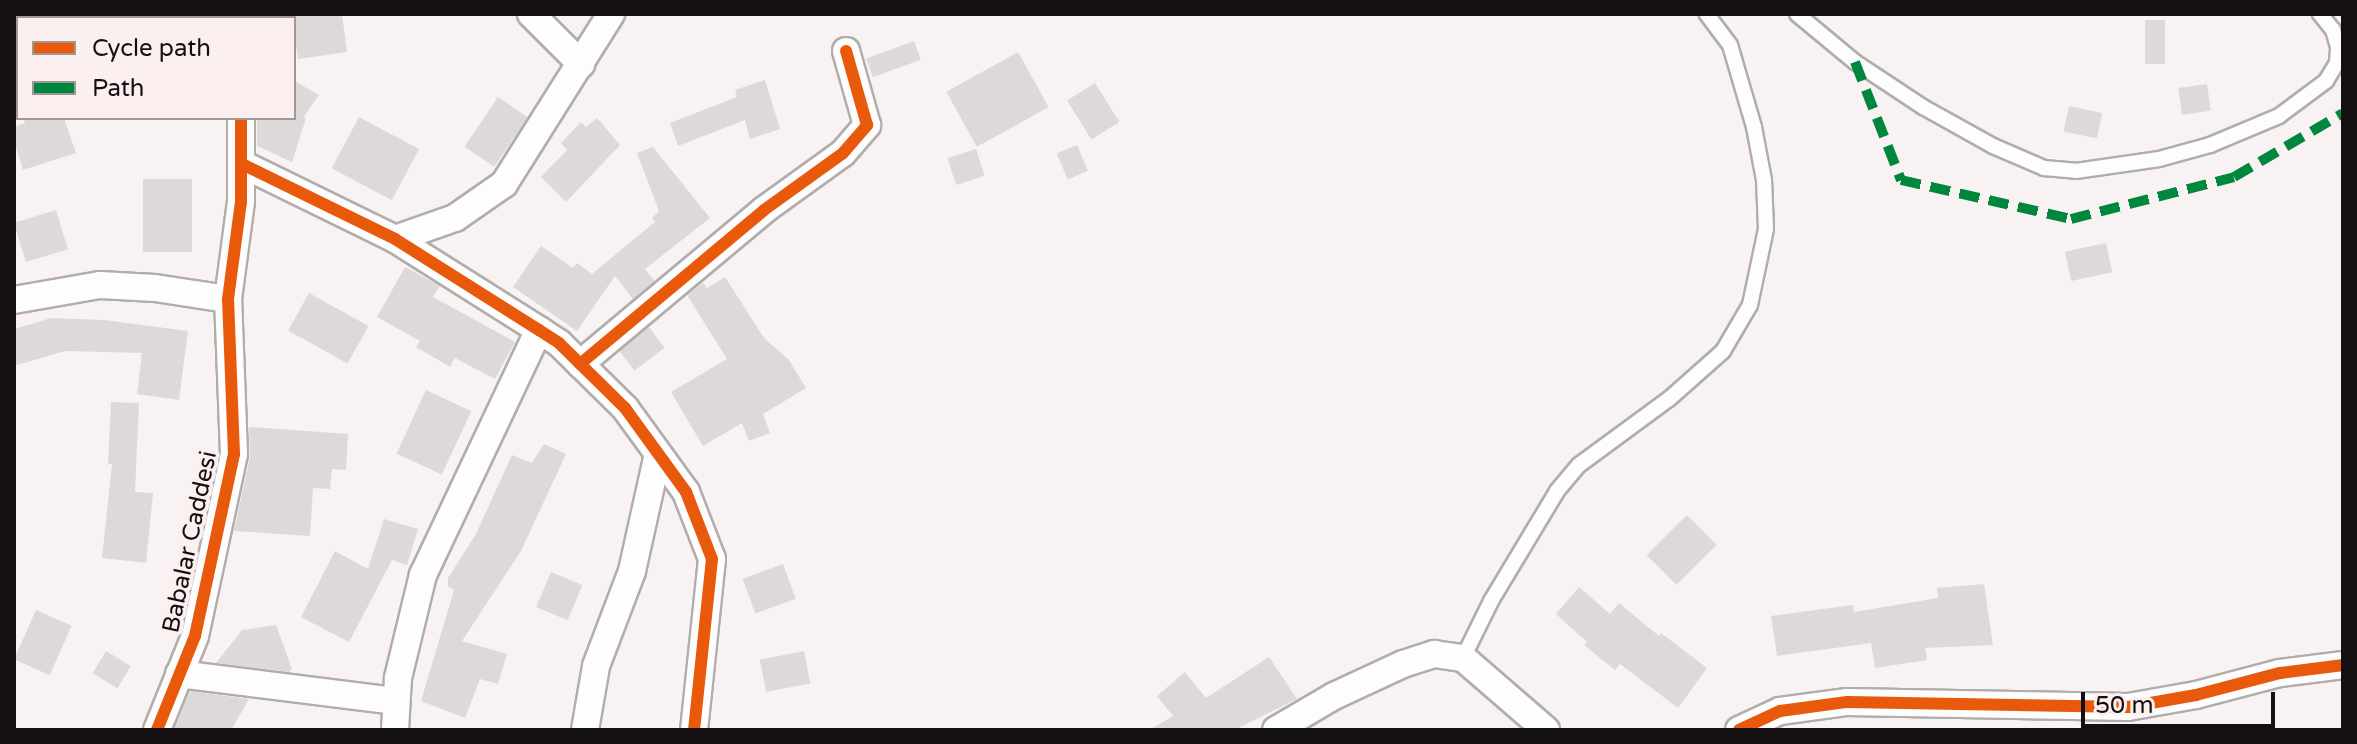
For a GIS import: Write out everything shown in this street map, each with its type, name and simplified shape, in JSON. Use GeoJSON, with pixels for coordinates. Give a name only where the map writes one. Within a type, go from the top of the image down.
{"type":"FeatureCollection","features":[{"type":"Feature","properties":{"kind":"street"},"geometry":{"type":"LineString","coordinates":[[531,14],[581,64]]}},
{"type":"Feature","properties":{"kind":"street"},"geometry":{"type":"LineString","coordinates":[[395,239],[455,218],[504,184],[611,14]]}},
{"type":"Feature","properties":{"kind":"street"},"geometry":{"type":"LineString","coordinates":[[580,364],[764,210],[843,153],[867,125],[846,51]]}},
{"type":"Feature","properties":{"kind":"street","name":"Babalar Caddesi"},"geometry":{"type":"LineString","coordinates":[[157,730],[195,636],[234,454],[228,299],[241,202],[241,120]]}},
{"type":"Feature","properties":{"kind":"street"},"geometry":{"type":"LineString","coordinates":[[242,164],[395,239],[539,330],[625,408],[686,492],[712,559],[694,730]]}},
{"type":"Feature","properties":{"kind":"street"},"geometry":{"type":"LineString","coordinates":[[14,300],[100,285],[155,288],[228,299]]}},
{"type":"Feature","properties":{"kind":"street"},"geometry":{"type":"LineString","coordinates":[[395,730],[398,678],[423,575],[539,330]]}},
{"type":"Feature","properties":{"kind":"street"},"geometry":{"type":"LineString","coordinates":[[585,730],[596,666],[632,571],[658,454]]}},
{"type":"Feature","properties":{"kind":"street"},"geometry":{"type":"LineString","coordinates":[[1276,730],[1334,696],[1403,664],[1434,654],[1463,658],[1546,730]]}},
{"type":"Feature","properties":{"kind":"street"},"geometry":{"type":"LineString","coordinates":[[1739,730],[1780,711],[1847,702],[2128,707],[2196,695],[2280,673],[2343,665]]}},
{"type":"Feature","properties":{"kind":"street"},"geometry":{"type":"LineString","coordinates":[[179,674],[396,701]]}},
{"type":"Feature","properties":{"kind":"lane"},"geometry":{"type":"LineString","coordinates":[[1463,658],[1491,601],[1557,491],[1579,465],[1669,399],[1723,351],[1750,305],[1766,229],[1764,180],[1754,127],[1730,45],[1707,14]]}},
{"type":"Feature","properties":{"kind":"lane"},"geometry":{"type":"LineString","coordinates":[[1797,14],[1855,62],[1946,120],[2044,168],[2076,171],[2159,159],[2210,145],[2279,116],[2326,81],[2337,63],[2338,47],[2333,30],[2320,14]]}},
{"type":"Feature","properties":{"kind":"building"},"geometry":{"type":"Polygon","coordinates":[[[342,14],[347,52],[298,59],[296,16],[292,16],[342,14]]]}},
{"type":"Feature","properties":{"kind":"building"},"geometry":{"type":"Polygon","coordinates":[[[2145,20],[2165,20],[2165,64],[2145,64],[2145,20]]]}},
{"type":"Feature","properties":{"kind":"building"},"geometry":{"type":"Polygon","coordinates":[[[914,41],[921,60],[873,77],[866,58],[914,41]]]}},
{"type":"Feature","properties":{"kind":"building"},"geometry":{"type":"Polygon","coordinates":[[[1018,52],[1049,107],[977,147],[946,92],[1018,52]]]}},
{"type":"Feature","properties":{"kind":"building"},"geometry":{"type":"Polygon","coordinates":[[[765,80],[780,129],[750,139],[745,120],[678,146],[670,123],[737,97],[735,90],[765,80]]]}},
{"type":"Feature","properties":{"kind":"building"},"geometry":{"type":"Polygon","coordinates":[[[296,82],[319,95],[303,118],[306,118],[292,162],[257,146],[257,120],[296,120],[296,82]]]}},
{"type":"Feature","properties":{"kind":"building"},"geometry":{"type":"Polygon","coordinates":[[[1095,83],[1119,122],[1091,139],[1067,100],[1095,83]]]}},
{"type":"Feature","properties":{"kind":"building"},"geometry":{"type":"Polygon","coordinates":[[[2207,84],[2211,111],[2182,115],[2178,88],[2207,84]]]}},
{"type":"Feature","properties":{"kind":"building"},"geometry":{"type":"Polygon","coordinates":[[[498,97],[528,117],[494,167],[464,147],[498,97]]]}},
{"type":"Feature","properties":{"kind":"building"},"geometry":{"type":"Polygon","coordinates":[[[2069,106],[2102,113],[2097,139],[2064,131],[2069,106]]]}},
{"type":"Feature","properties":{"kind":"building"},"geometry":{"type":"Polygon","coordinates":[[[359,117],[419,149],[392,200],[332,168],[359,117]]]}},
{"type":"Feature","properties":{"kind":"building"},"geometry":{"type":"Polygon","coordinates":[[[597,118],[620,145],[566,202],[541,177],[567,150],[561,143],[581,122],[586,127],[597,118]]]}},
{"type":"Feature","properties":{"kind":"building"},"geometry":{"type":"Polygon","coordinates":[[[24,120],[65,120],[76,153],[23,170],[14,141],[14,127],[25,123],[24,120]]]}},
{"type":"Feature","properties":{"kind":"building"},"geometry":{"type":"Polygon","coordinates":[[[1077,145],[1088,171],[1068,179],[1057,154],[1077,145]]]}},
{"type":"Feature","properties":{"kind":"building"},"geometry":{"type":"Polygon","coordinates":[[[653,147],[710,218],[645,269],[655,281],[633,299],[615,276],[577,331],[513,287],[541,246],[573,268],[577,263],[592,274],[655,222],[652,218],[659,211],[637,153],[653,147]]]}},
{"type":"Feature","properties":{"kind":"building"},"geometry":{"type":"Polygon","coordinates":[[[976,149],[985,176],[956,185],[947,158],[976,149]]]}},
{"type":"Feature","properties":{"kind":"building"},"geometry":{"type":"Polygon","coordinates":[[[143,179],[192,179],[192,252],[143,252],[143,179]]]}},
{"type":"Feature","properties":{"kind":"building"},"geometry":{"type":"Polygon","coordinates":[[[56,210],[68,249],[26,262],[14,223],[56,210]]]}},
{"type":"Feature","properties":{"kind":"building"},"geometry":{"type":"Polygon","coordinates":[[[2106,243],[2112,272],[2071,281],[2065,252],[2106,243]]]}},
{"type":"Feature","properties":{"kind":"building"},"geometry":{"type":"Polygon","coordinates":[[[405,267],[440,286],[433,297],[515,342],[495,379],[455,358],[450,367],[416,347],[420,341],[377,317],[405,267]]]}},
{"type":"Feature","properties":{"kind":"building"},"geometry":{"type":"Polygon","coordinates":[[[725,277],[764,338],[789,360],[806,388],[763,414],[770,433],[749,441],[742,423],[703,446],[671,392],[727,359],[687,295],[703,283],[707,288],[725,277]]]}},
{"type":"Feature","properties":{"kind":"building"},"geometry":{"type":"Polygon","coordinates":[[[309,293],[368,326],[348,364],[288,331],[309,293]]]}},
{"type":"Feature","properties":{"kind":"building"},"geometry":{"type":"Polygon","coordinates":[[[51,318],[104,320],[188,331],[179,400],[137,394],[142,353],[65,351],[14,366],[14,329],[51,318]]]}},
{"type":"Feature","properties":{"kind":"building"},"geometry":{"type":"Polygon","coordinates":[[[649,327],[665,348],[634,371],[619,350],[649,327]]]}},
{"type":"Feature","properties":{"kind":"building"},"geometry":{"type":"Polygon","coordinates":[[[426,390],[471,411],[442,475],[396,453],[426,390]]]}},
{"type":"Feature","properties":{"kind":"building"},"geometry":{"type":"Polygon","coordinates":[[[111,402],[139,403],[135,492],[153,493],[146,563],[102,558],[112,464],[108,464],[111,402]]]}},
{"type":"Feature","properties":{"kind":"building"},"geometry":{"type":"Polygon","coordinates":[[[249,427],[348,434],[346,470],[332,469],[330,489],[313,488],[310,536],[234,531],[250,457],[249,427]]]}},
{"type":"Feature","properties":{"kind":"building"},"geometry":{"type":"Polygon","coordinates":[[[544,444],[566,454],[521,551],[462,641],[507,654],[498,684],[480,679],[465,718],[421,701],[454,590],[448,586],[448,578],[476,534],[512,455],[532,463],[544,444]]]}},
{"type":"Feature","properties":{"kind":"building"},"geometry":{"type":"Polygon","coordinates":[[[1687,515],[1717,545],[1676,585],[1647,555],[1687,515]]]}},
{"type":"Feature","properties":{"kind":"building"},"geometry":{"type":"Polygon","coordinates":[[[384,519],[418,529],[407,565],[392,560],[349,642],[301,617],[335,551],[368,569],[384,519]]]}},
{"type":"Feature","properties":{"kind":"building"},"geometry":{"type":"Polygon","coordinates":[[[783,564],[796,599],[755,613],[743,579],[783,564]]]}},
{"type":"Feature","properties":{"kind":"building"},"geometry":{"type":"Polygon","coordinates":[[[551,572],[582,585],[567,620],[536,607],[551,572]]]}},
{"type":"Feature","properties":{"kind":"building"},"geometry":{"type":"Polygon","coordinates":[[[1984,584],[1993,645],[1925,648],[1927,660],[1875,668],[1871,643],[1777,656],[1771,616],[1853,605],[1854,612],[1938,598],[1937,588],[1984,584]]]}},
{"type":"Feature","properties":{"kind":"building"},"geometry":{"type":"Polygon","coordinates":[[[1579,587],[1610,614],[1619,603],[1659,636],[1661,633],[1707,668],[1678,708],[1620,664],[1615,670],[1584,645],[1587,642],[1556,614],[1579,587]]]}},
{"type":"Feature","properties":{"kind":"building"},"geometry":{"type":"Polygon","coordinates":[[[36,610],[72,626],[50,675],[14,659],[36,610]]]}},
{"type":"Feature","properties":{"kind":"building"},"geometry":{"type":"Polygon","coordinates":[[[276,625],[292,669],[289,672],[216,663],[242,630],[276,625]]]}},
{"type":"Feature","properties":{"kind":"building"},"geometry":{"type":"Polygon","coordinates":[[[106,651],[131,666],[117,688],[93,673],[106,651]]]}},
{"type":"Feature","properties":{"kind":"building"},"geometry":{"type":"Polygon","coordinates":[[[804,651],[810,683],[766,692],[760,660],[804,651]]]}},
{"type":"Feature","properties":{"kind":"building"},"geometry":{"type":"Polygon","coordinates":[[[1269,657],[1297,699],[1234,730],[1149,730],[1173,716],[1157,696],[1185,672],[1206,698],[1269,657]]]}},
{"type":"Feature","properties":{"kind":"building"},"geometry":{"type":"Polygon","coordinates":[[[190,691],[249,699],[231,730],[179,730],[175,728],[190,691]]]}},
{"type":"Feature","properties":{"kind":"marked path"},"geometry":{"type":"LineString","coordinates":[[1855,62],[1901,180],[2071,219],[2234,177],[2343,113]]}},
{"type":"Feature","properties":{"kind":"cycle path"},"geometry":{"type":"LineString","coordinates":[[580,364],[764,210],[843,153],[867,125],[846,51]]}},
{"type":"Feature","properties":{"kind":"cycle path"},"geometry":{"type":"LineString","coordinates":[[157,730],[195,636],[234,454],[228,299],[241,202],[241,120]]}},
{"type":"Feature","properties":{"kind":"cycle path"},"geometry":{"type":"LineString","coordinates":[[242,164],[395,239],[539,330],[559,343],[625,408],[686,492],[712,559],[694,730]]}},
{"type":"Feature","properties":{"kind":"cycle path"},"geometry":{"type":"LineString","coordinates":[[1739,730],[1780,711],[1847,702],[2128,707],[2196,695],[2280,673],[2343,665]]}}]}
